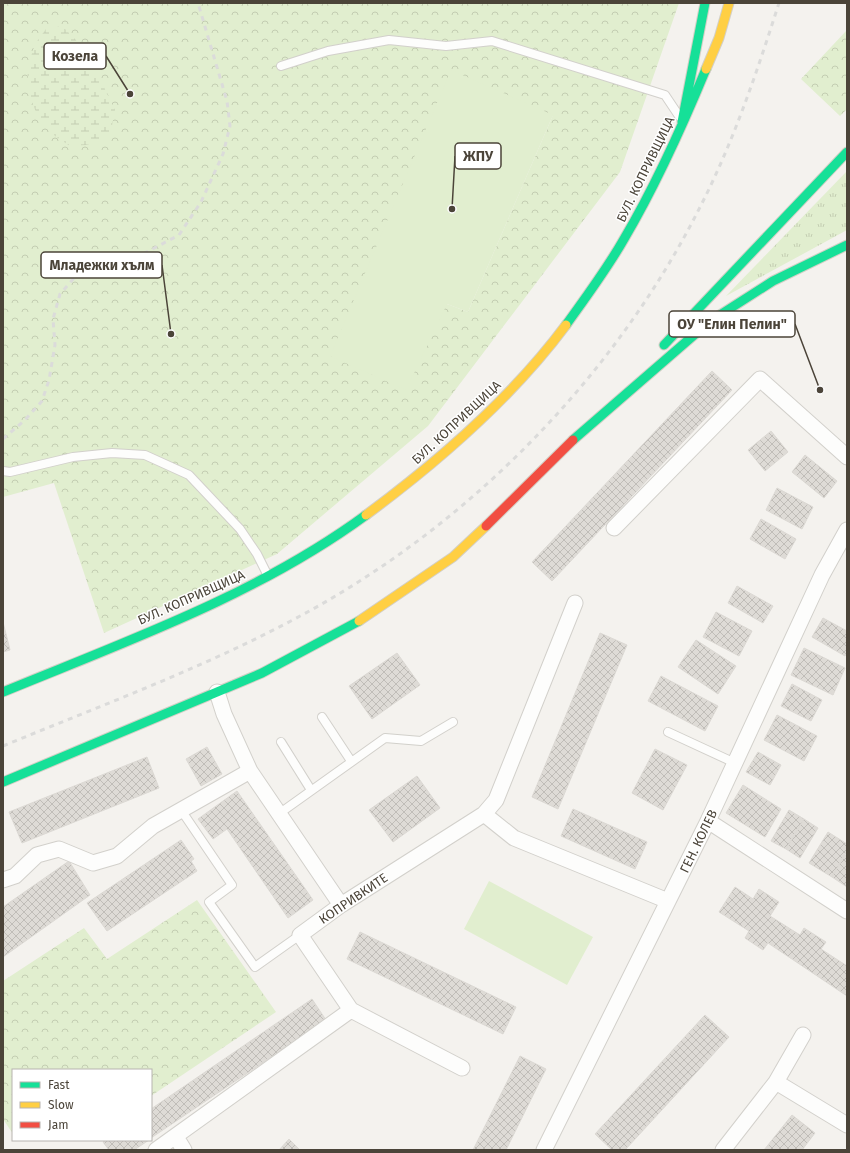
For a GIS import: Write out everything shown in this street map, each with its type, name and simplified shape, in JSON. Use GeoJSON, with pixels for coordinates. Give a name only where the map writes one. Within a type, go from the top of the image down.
{"type":"FeatureCollection","features":[{"type":"Feature","properties":{"kind":"main road"},"geometry":{"type":"LineString","coordinates":[[682,122],[705,3]]}},
{"type":"Feature","properties":{"kind":"main road","name":"БУЛ. КОПРИВЩИЦА"},"geometry":{"type":"LineString","coordinates":[[3,692],[195,612],[268,576],[310,553],[378,507],[442,456],[514,387],[562,330],[616,255],[659,177],[712,53],[729,3]]}},
{"type":"Feature","properties":{"kind":"main road"},"geometry":{"type":"LineString","coordinates":[[656,353],[847,152]]}},
{"type":"Feature","properties":{"kind":"main road"},"geometry":{"type":"LineString","coordinates":[[576,437],[709,322],[773,281],[847,245]]}},
{"type":"Feature","properties":{"kind":"main road"},"geometry":{"type":"LineString","coordinates":[[3,782],[262,673],[352,626],[413,586],[453,557],[517,497],[646,364]]}},
{"type":"Feature","properties":{"kind":"street"},"geometry":{"type":"LineString","coordinates":[[614,528],[760,379],[847,456]]}},
{"type":"Feature","properties":{"kind":"street","name":"ГЕН. КОЛЕВ"},"geometry":{"type":"LineString","coordinates":[[544,1150],[708,821],[822,575],[847,530]]}},
{"type":"Feature","properties":{"kind":"street","name":"КОПРИВКИТЕ"},"geometry":{"type":"LineString","coordinates":[[300,935],[341,905],[484,814],[496,800],[575,603]]}},
{"type":"Feature","properties":{"kind":"street"},"geometry":{"type":"LineString","coordinates":[[217,692],[224,714],[250,771],[280,813],[341,905]]}},
{"type":"Feature","properties":{"kind":"street"},"geometry":{"type":"LineString","coordinates":[[3,880],[15,876],[37,855],[59,849],[93,864],[117,856],[153,826],[250,771]]}},
{"type":"Feature","properties":{"kind":"street"},"geometry":{"type":"LineString","coordinates":[[484,814],[514,838],[668,901]]}},
{"type":"Feature","properties":{"kind":"street"},"geometry":{"type":"LineString","coordinates":[[708,821],[847,912]]}},
{"type":"Feature","properties":{"kind":"street"},"geometry":{"type":"LineString","coordinates":[[300,935],[351,1010],[462,1068]]}},
{"type":"Feature","properties":{"kind":"street"},"geometry":{"type":"LineString","coordinates":[[156,1150],[351,1010]]}},
{"type":"Feature","properties":{"kind":"street"},"geometry":{"type":"LineString","coordinates":[[723,1150],[776,1082],[803,1035]]}},
{"type":"Feature","properties":{"kind":"street"},"geometry":{"type":"LineString","coordinates":[[776,1082],[847,1125]]}},
{"type":"Feature","properties":{"kind":"street"},"geometry":{"type":"LineString","coordinates":[[176,1136],[184,1150]]}},
{"type":"Feature","properties":{"kind":"lane"},"geometry":{"type":"LineString","coordinates":[[281,66],[328,51],[389,40],[446,46],[492,41],[552,61],[665,95],[682,122]]}},
{"type":"Feature","properties":{"kind":"lane"},"geometry":{"type":"LineString","coordinates":[[3,472],[10,472],[81,456],[112,453],[145,456],[189,475],[240,529],[268,576]]}},
{"type":"Feature","properties":{"kind":"lane"},"geometry":{"type":"LineString","coordinates":[[322,717],[351,761]]}},
{"type":"Feature","properties":{"kind":"lane"},"geometry":{"type":"LineString","coordinates":[[280,813],[385,738],[421,741],[453,722]]}},
{"type":"Feature","properties":{"kind":"lane"},"geometry":{"type":"LineString","coordinates":[[668,732],[735,763]]}},
{"type":"Feature","properties":{"kind":"lane"},"geometry":{"type":"LineString","coordinates":[[281,742],[311,790]]}},
{"type":"Feature","properties":{"kind":"lane"},"geometry":{"type":"LineString","coordinates":[[181,810],[232,885],[209,902],[255,966],[300,935]]}},
{"type":"Feature","properties":{"kind":"green space"},"geometry":{"type":"Polygon","coordinates":[[[3,3],[679,3],[620,172],[428,426],[277,554],[104,633],[54,483],[3,497],[3,3]],[[553,115],[447,304],[468,312],[553,115]]]}},
{"type":"Feature","properties":{"kind":"green space"},"geometry":{"type":"Polygon","coordinates":[[[62,26],[75,39],[92,63],[115,110],[111,131],[102,141],[86,145],[70,146],[55,136],[38,117],[30,97],[27,69],[35,44],[46,29],[62,26]]]}},
{"type":"Feature","properties":{"kind":"green space"},"geometry":{"type":"Polygon","coordinates":[[[847,30],[847,109],[840,116],[801,79],[847,30]]]}},
{"type":"Feature","properties":{"kind":"green space"},"geometry":{"type":"Polygon","coordinates":[[[451,70],[553,115],[468,312],[447,304],[406,390],[330,356],[451,70]]]}},
{"type":"Feature","properties":{"kind":"green space"},"geometry":{"type":"Polygon","coordinates":[[[847,171],[847,230],[726,296],[847,171]]]}},
{"type":"Feature","properties":{"kind":"green space"},"geometry":{"type":"Polygon","coordinates":[[[489,881],[593,937],[567,985],[464,929],[489,881]]]}},
{"type":"Feature","properties":{"kind":"green space"},"geometry":{"type":"Polygon","coordinates":[[[197,900],[276,1012],[152,1095],[152,1069],[12,1069],[12,1132],[3,1119],[3,981],[84,928],[107,959],[197,900]]]}},
{"type":"Feature","properties":{"kind":"building"},"geometry":{"type":"Polygon","coordinates":[[[712,371],[732,390],[552,581],[532,562],[712,371]]]}},
{"type":"Feature","properties":{"kind":"building"},"geometry":{"type":"Polygon","coordinates":[[[771,431],[788,452],[765,471],[748,450],[771,431]]]}},
{"type":"Feature","properties":{"kind":"building"},"geometry":{"type":"Polygon","coordinates":[[[805,455],[837,481],[824,498],[792,472],[805,455]]]}},
{"type":"Feature","properties":{"kind":"building"},"geometry":{"type":"Polygon","coordinates":[[[777,488],[813,507],[802,529],[766,510],[777,488]]]}},
{"type":"Feature","properties":{"kind":"building"},"geometry":{"type":"Polygon","coordinates":[[[761,519],[796,539],[785,559],[750,539],[761,519]]]}},
{"type":"Feature","properties":{"kind":"building"},"geometry":{"type":"Polygon","coordinates":[[[737,586],[773,606],[763,623],[728,603],[737,586]]]}},
{"type":"Feature","properties":{"kind":"building"},"geometry":{"type":"Polygon","coordinates":[[[716,612],[752,631],[739,656],[703,637],[716,612]]]}},
{"type":"Feature","properties":{"kind":"building"},"geometry":{"type":"Polygon","coordinates":[[[823,618],[847,631],[847,652],[845,656],[812,637],[823,618]]]}},
{"type":"Feature","properties":{"kind":"building"},"geometry":{"type":"Polygon","coordinates":[[[3,622],[10,650],[3,652],[3,622]]]}},
{"type":"Feature","properties":{"kind":"building"},"geometry":{"type":"Polygon","coordinates":[[[600,633],[627,645],[558,809],[532,797],[600,633]]]}},
{"type":"Feature","properties":{"kind":"building"},"geometry":{"type":"Polygon","coordinates":[[[696,640],[736,666],[718,694],[678,667],[696,640]]]}},
{"type":"Feature","properties":{"kind":"building"},"geometry":{"type":"Polygon","coordinates":[[[804,648],[845,668],[833,695],[791,675],[804,648]]]}},
{"type":"Feature","properties":{"kind":"building"},"geometry":{"type":"Polygon","coordinates":[[[397,653],[420,685],[372,719],[349,686],[397,653]]]}},
{"type":"Feature","properties":{"kind":"building"},"geometry":{"type":"Polygon","coordinates":[[[661,676],[718,706],[705,731],[648,701],[661,676]]]}},
{"type":"Feature","properties":{"kind":"building"},"geometry":{"type":"Polygon","coordinates":[[[792,684],[822,700],[811,721],[781,706],[792,684]]]}},
{"type":"Feature","properties":{"kind":"building"},"geometry":{"type":"Polygon","coordinates":[[[777,715],[817,736],[804,761],[764,740],[777,715]]]}},
{"type":"Feature","properties":{"kind":"building"},"geometry":{"type":"Polygon","coordinates":[[[207,747],[222,774],[201,786],[186,759],[207,747]]]}},
{"type":"Feature","properties":{"kind":"building"},"geometry":{"type":"Polygon","coordinates":[[[655,749],[687,765],[663,810],[632,793],[655,749]]]}},
{"type":"Feature","properties":{"kind":"building"},"geometry":{"type":"Polygon","coordinates":[[[758,752],[781,765],[770,785],[746,772],[758,752]]]}},
{"type":"Feature","properties":{"kind":"building"},"geometry":{"type":"Polygon","coordinates":[[[147,757],[159,788],[22,843],[9,812],[147,757]]]}},
{"type":"Feature","properties":{"kind":"building"},"geometry":{"type":"Polygon","coordinates":[[[417,776],[440,808],[393,842],[369,810],[417,776]]]}},
{"type":"Feature","properties":{"kind":"building"},"geometry":{"type":"Polygon","coordinates":[[[743,785],[781,809],[765,837],[726,813],[743,785]]]}},
{"type":"Feature","properties":{"kind":"building"},"geometry":{"type":"Polygon","coordinates":[[[237,791],[313,900],[288,918],[227,829],[213,839],[198,819],[237,791]]]}},
{"type":"Feature","properties":{"kind":"building"},"geometry":{"type":"Polygon","coordinates":[[[573,809],[647,842],[635,869],[561,836],[573,809]]]}},
{"type":"Feature","properties":{"kind":"building"},"geometry":{"type":"Polygon","coordinates":[[[789,810],[804,819],[786,849],[771,841],[789,810]]]}},
{"type":"Feature","properties":{"kind":"building"},"geometry":{"type":"Polygon","coordinates":[[[804,819],[818,828],[800,858],[786,849],[804,819]]]}},
{"type":"Feature","properties":{"kind":"building"},"geometry":{"type":"Polygon","coordinates":[[[828,832],[847,844],[847,851],[832,877],[809,863],[828,832]]]}},
{"type":"Feature","properties":{"kind":"building"},"geometry":{"type":"Polygon","coordinates":[[[181,840],[194,859],[191,861],[197,871],[107,931],[87,903],[181,840]]]}},
{"type":"Feature","properties":{"kind":"building"},"geometry":{"type":"Polygon","coordinates":[[[845,855],[847,856],[847,887],[832,877],[845,855]]]}},
{"type":"Feature","properties":{"kind":"building"},"geometry":{"type":"Polygon","coordinates":[[[69,861],[90,895],[3,957],[3,907],[69,861]]]}},
{"type":"Feature","properties":{"kind":"building"},"geometry":{"type":"Polygon","coordinates":[[[735,887],[753,899],[759,889],[779,902],[770,916],[800,935],[804,928],[826,942],[821,949],[847,966],[847,996],[768,943],[763,950],[745,938],[749,931],[719,912],[735,887]]]}},
{"type":"Feature","properties":{"kind":"building"},"geometry":{"type":"Polygon","coordinates":[[[360,932],[516,1007],[503,1034],[347,959],[360,932]]]}},
{"type":"Feature","properties":{"kind":"building"},"geometry":{"type":"Polygon","coordinates":[[[312,999],[326,1020],[152,1137],[152,1108],[312,999]]]}},
{"type":"Feature","properties":{"kind":"building"},"geometry":{"type":"Polygon","coordinates":[[[705,1015],[729,1037],[625,1150],[612,1150],[595,1134],[705,1015]]]}},
{"type":"Feature","properties":{"kind":"building"},"geometry":{"type":"Polygon","coordinates":[[[520,1056],[546,1069],[506,1150],[473,1150],[520,1056]]]}},
{"type":"Feature","properties":{"kind":"building"},"geometry":{"type":"Polygon","coordinates":[[[792,1115],[815,1133],[802,1150],[764,1150],[792,1115]]]}},
{"type":"Feature","properties":{"kind":"building"},"geometry":{"type":"Polygon","coordinates":[[[289,1139],[300,1150],[279,1150],[289,1139]]]}},
{"type":"Feature","properties":{"kind":"building"},"geometry":{"type":"Polygon","coordinates":[[[148,1141],[134,1150],[109,1150],[103,1142],[148,1141]]]}},
{"type":"Feature","properties":{"kind":"railway"},"geometry":{"type":"LineString","coordinates":[[3,439],[25,420],[42,401],[49,380],[55,345],[53,319],[60,294],[74,278],[94,266],[143,254],[179,235],[201,202],[223,154],[230,126],[227,101],[198,3]]}},
{"type":"Feature","properties":{"kind":"railway"},"geometry":{"type":"LineString","coordinates":[[3,746],[199,665],[276,629],[313,609],[372,573],[429,532],[483,487],[534,439],[581,387],[624,331],[663,273],[697,213],[710,188],[732,136],[779,3]]}},
{"type":"Feature","properties":{"kind":"traffic: fast"},"geometry":{"type":"LineString","coordinates":[[682,122],[705,3]]}},
{"type":"Feature","properties":{"kind":"traffic: fast"},"geometry":{"type":"LineString","coordinates":[[566,325],[611,261],[636,219],[668,156],[706,69]]}},
{"type":"Feature","properties":{"kind":"traffic: fast"},"geometry":{"type":"LineString","coordinates":[[664,345],[847,152]]}},
{"type":"Feature","properties":{"kind":"traffic: fast"},"geometry":{"type":"LineString","coordinates":[[573,440],[709,322],[773,281],[847,245]]}},
{"type":"Feature","properties":{"kind":"traffic: fast"},"geometry":{"type":"LineString","coordinates":[[3,692],[144,635],[236,593],[281,569],[366,515]]}},
{"type":"Feature","properties":{"kind":"traffic: fast"},"geometry":{"type":"LineString","coordinates":[[3,782],[262,673],[359,621]]}},
{"type":"Feature","properties":{"kind":"traffic: slow"},"geometry":{"type":"LineString","coordinates":[[706,69],[719,38],[729,3]]}},
{"type":"Feature","properties":{"kind":"traffic: slow"},"geometry":{"type":"LineString","coordinates":[[366,515],[420,473],[473,428],[522,378],[566,325]]}},
{"type":"Feature","properties":{"kind":"traffic: slow"},"geometry":{"type":"LineString","coordinates":[[359,621],[453,557],[486,526]]}},
{"type":"Feature","properties":{"kind":"traffic: jam"},"geometry":{"type":"LineString","coordinates":[[486,526],[573,440]]}},
{"type":"Feature","properties":{"kind":"place","name":"Козела"},"geometry":{"type":"Point","coordinates":[130,94]}},
{"type":"Feature","properties":{"kind":"place","name":"ЖПУ"},"geometry":{"type":"Point","coordinates":[452,209]}},
{"type":"Feature","properties":{"kind":"place","name":"Младежки хълм"},"geometry":{"type":"Point","coordinates":[171,334]}},
{"type":"Feature","properties":{"kind":"place","name":"ОУ \"Елин Пелин\""},"geometry":{"type":"Point","coordinates":[820,390]}}]}
